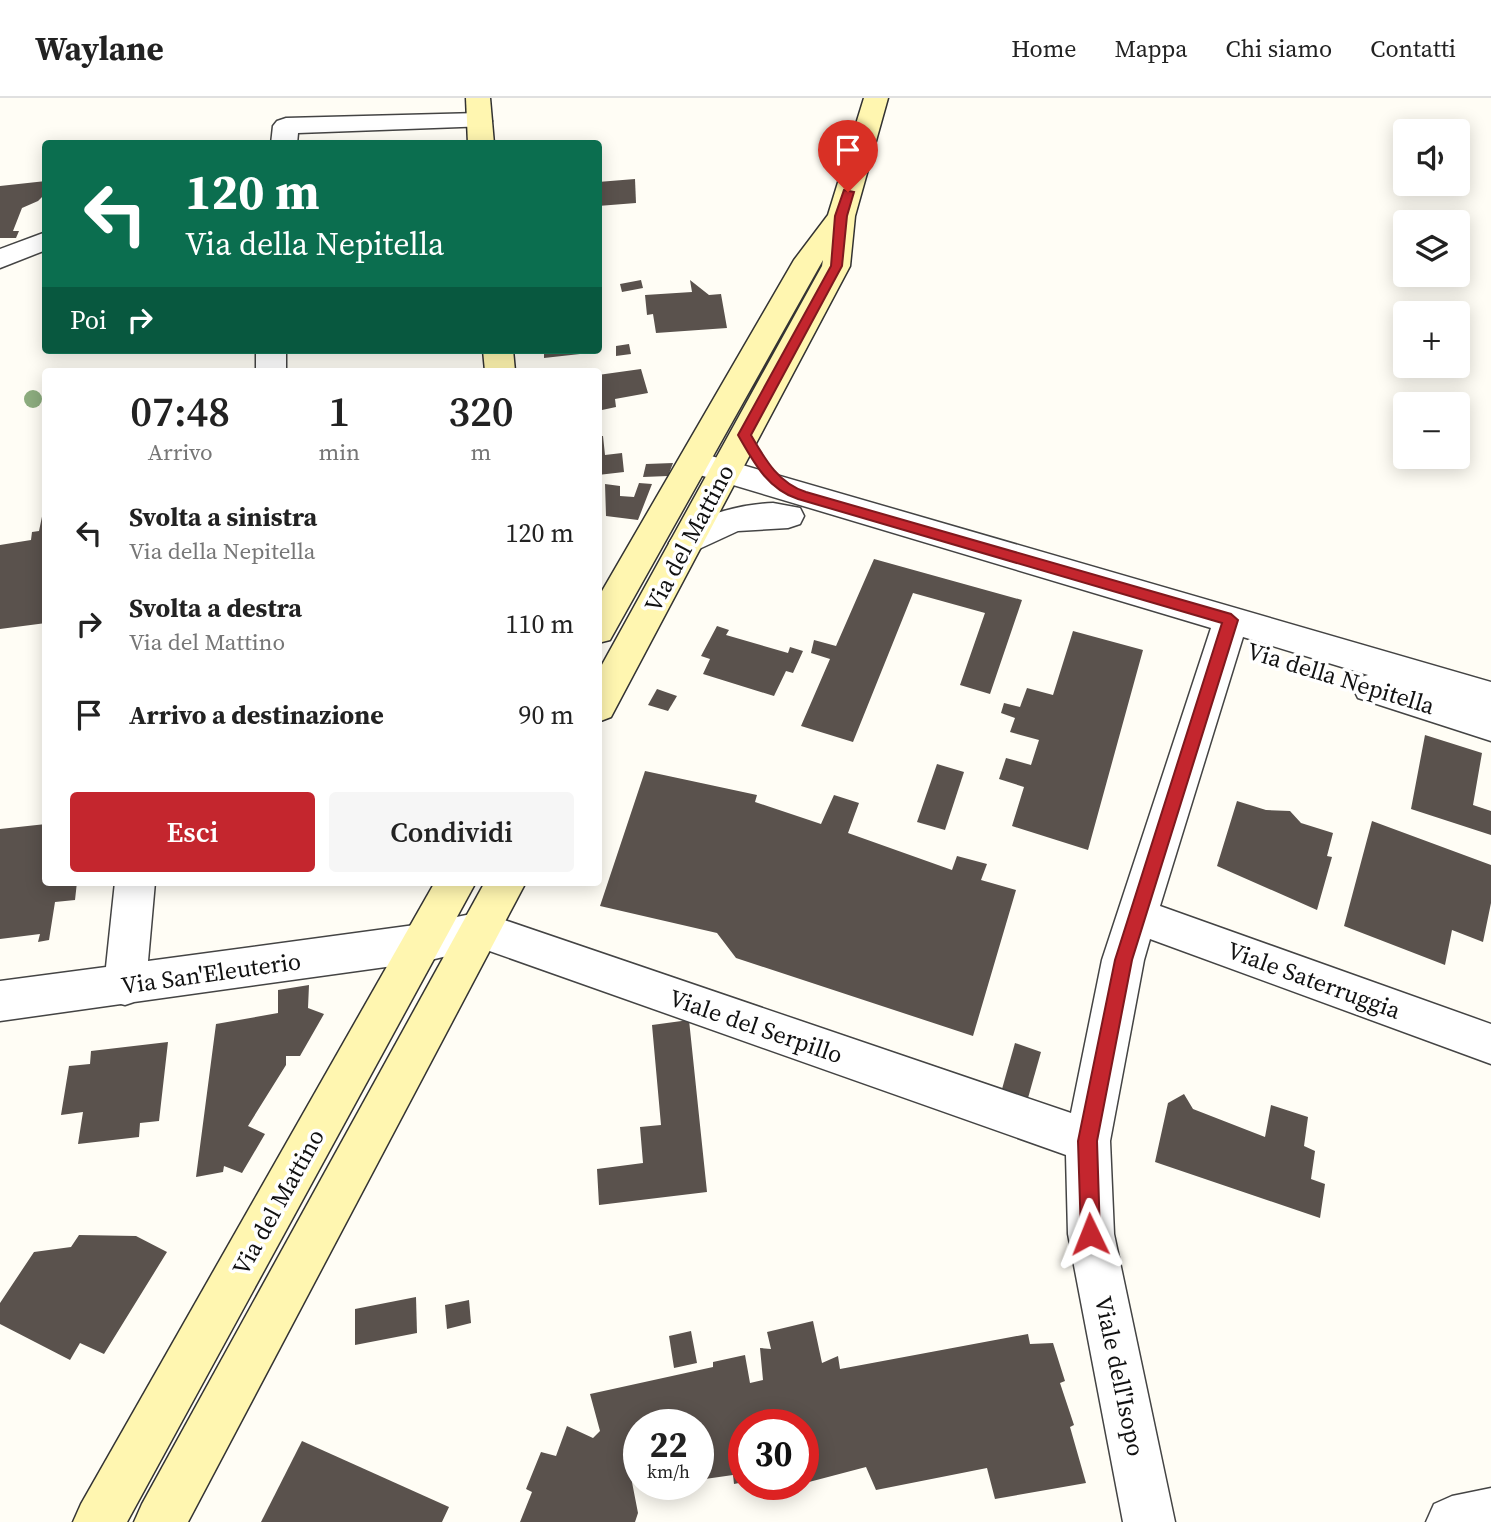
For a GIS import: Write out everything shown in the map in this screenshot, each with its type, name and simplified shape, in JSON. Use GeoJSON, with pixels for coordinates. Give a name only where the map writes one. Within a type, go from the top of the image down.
{"type":"FeatureCollection","features":[{"type":"Feature","properties":{"kind":"main road","name":"Via del Mattino"},"geometry":{"type":"LineString","coordinates":[[602,625],[710,466],[744,435],[836,266],[841,216],[876,98]]}},
{"type":"Feature","properties":{"kind":"main road","name":"Via del Mattino"},"geometry":{"type":"LineString","coordinates":[[602,700],[686,543],[710,466],[808,260],[841,216]]}},
{"type":"Feature","properties":{"kind":"main road","name":"Via del Mattino"},"geometry":{"type":"LineString","coordinates":[[99,1522],[454,886]]}},
{"type":"Feature","properties":{"kind":"main road","name":"Via del Mattino"},"geometry":{"type":"LineString","coordinates":[[160,1522],[504,886]]}},
{"type":"Feature","properties":{"kind":"street"},"geometry":{"type":"LineString","coordinates":[[284,140],[286,126],[479,121]]}},
{"type":"Feature","properties":{"kind":"street"},"geometry":{"type":"LineString","coordinates":[[0,259],[42,242]]}},
{"type":"Feature","properties":{"kind":"street","name":"Via della Nepitella"},"geometry":{"type":"LineString","coordinates":[[744,435],[789,504]]}},
{"type":"Feature","properties":{"kind":"street","name":"Via della Nepitella"},"geometry":{"type":"LineString","coordinates":[[710,466],[741,494],[789,504],[1227,631],[1491,697]]}},
{"type":"Feature","properties":{"kind":"street","name":"Via della Nepitella"},"geometry":{"type":"LineString","coordinates":[[686,543],[711,527],[789,504]]}},
{"type":"Feature","properties":{"kind":"street","name":"Via della Nepitella"},"geometry":{"type":"LineString","coordinates":[[1227,631],[1491,726]]}},
{"type":"Feature","properties":{"kind":"street","name":"Viale dell'Isopo"},"geometry":{"type":"LineString","coordinates":[[1149,1522],[1090,1234],[1088,1141],[1123,960],[1227,631]]}},
{"type":"Feature","properties":{"kind":"street"},"geometry":{"type":"LineString","coordinates":[[125,986],[135,886]]}},
{"type":"Feature","properties":{"kind":"street","name":"Viale Saterruggia"},"geometry":{"type":"LineString","coordinates":[[1138,916],[1491,1044]]}},
{"type":"Feature","properties":{"kind":"street"},"geometry":{"type":"LineString","coordinates":[[422,943],[481,930]]}},
{"type":"Feature","properties":{"kind":"street","name":"Viale del Serpillo"},"geometry":{"type":"LineString","coordinates":[[481,930],[1088,1141]]}},
{"type":"Feature","properties":{"kind":"street","name":"Via San'Eleuterio"},"geometry":{"type":"LineString","coordinates":[[0,1001],[125,986],[422,943]]}},
{"type":"Feature","properties":{"kind":"street"},"geometry":{"type":"LineString","coordinates":[[219,1308],[265,1328]]}},
{"type":"Feature","properties":{"kind":"street"},"geometry":{"type":"LineString","coordinates":[[1452,1522],[1491,1514]]}},
{"type":"Feature","properties":{"kind":"building"},"geometry":{"type":"Polygon","coordinates":[[[635,179],[636,203],[602,206],[602,182],[635,179]]]}},
{"type":"Feature","properties":{"kind":"building"},"geometry":{"type":"Polygon","coordinates":[[[42,181],[42,197],[22,208],[13,231],[19,231],[16,238],[0,238],[0,186],[42,181]]]}},
{"type":"Feature","properties":{"kind":"building"},"geometry":{"type":"Polygon","coordinates":[[[641,280],[643,288],[622,292],[620,284],[641,280]]]}},
{"type":"Feature","properties":{"kind":"building"},"geometry":{"type":"Polygon","coordinates":[[[690,280],[709,295],[721,294],[727,328],[656,333],[653,314],[647,315],[645,295],[692,292],[690,280]]]}},
{"type":"Feature","properties":{"kind":"building"},"geometry":{"type":"Polygon","coordinates":[[[629,344],[631,354],[616,356],[616,346],[629,344]]]}},
{"type":"Feature","properties":{"kind":"building"},"geometry":{"type":"Polygon","coordinates":[[[544,354],[580,354],[544,358],[544,354]]]}},
{"type":"Feature","properties":{"kind":"building"},"geometry":{"type":"Polygon","coordinates":[[[641,369],[648,393],[615,399],[616,407],[602,410],[602,374],[641,369]]]}},
{"type":"Feature","properties":{"kind":"building"},"geometry":{"type":"Polygon","coordinates":[[[602,436],[605,455],[622,453],[624,472],[602,475],[602,436]]]}},
{"type":"Feature","properties":{"kind":"building"},"geometry":{"type":"Polygon","coordinates":[[[673,463],[668,476],[643,477],[646,464],[673,463]]]}},
{"type":"Feature","properties":{"kind":"building"},"geometry":{"type":"Polygon","coordinates":[[[639,483],[652,484],[638,520],[606,516],[605,484],[620,486],[620,496],[634,497],[639,483]]]}},
{"type":"Feature","properties":{"kind":"building"},"geometry":{"type":"Polygon","coordinates":[[[42,517],[42,624],[0,629],[0,545],[31,540],[32,532],[39,531],[42,517]]]}},
{"type":"Feature","properties":{"kind":"building"},"geometry":{"type":"Polygon","coordinates":[[[874,559],[1022,600],[990,694],[960,685],[985,613],[913,593],[853,742],[801,726],[830,659],[811,653],[814,640],[836,646],[874,559]]]}},
{"type":"Feature","properties":{"kind":"building"},"geometry":{"type":"Polygon","coordinates":[[[717,626],[729,630],[726,635],[788,653],[790,647],[803,651],[793,673],[786,671],[774,696],[703,674],[710,659],[701,656],[717,626]]]}},
{"type":"Feature","properties":{"kind":"building"},"geometry":{"type":"Polygon","coordinates":[[[1073,631],[1143,650],[1088,850],[1012,826],[1024,787],[999,779],[1006,758],[1031,765],[1039,740],[1010,732],[1015,718],[1001,713],[1004,703],[1020,707],[1027,688],[1053,695],[1073,631]]]}},
{"type":"Feature","properties":{"kind":"building"},"geometry":{"type":"Polygon","coordinates":[[[657,689],[677,696],[668,711],[648,705],[657,689]]]}},
{"type":"Feature","properties":{"kind":"building"},"geometry":{"type":"Polygon","coordinates":[[[1425,735],[1482,753],[1473,805],[1491,811],[1491,835],[1411,809],[1425,735]]]}},
{"type":"Feature","properties":{"kind":"building"},"geometry":{"type":"Polygon","coordinates":[[[937,764],[964,772],[945,830],[917,822],[937,764]]]}},
{"type":"Feature","properties":{"kind":"building"},"geometry":{"type":"Polygon","coordinates":[[[645,771],[757,795],[755,802],[821,824],[834,795],[859,803],[848,833],[952,870],[957,856],[987,864],[981,880],[1016,890],[973,1036],[736,958],[717,933],[600,906],[645,771]]]}},
{"type":"Feature","properties":{"kind":"building"},"geometry":{"type":"Polygon","coordinates":[[[1237,801],[1266,810],[1290,811],[1301,823],[1333,833],[1327,856],[1332,857],[1317,910],[1217,866],[1237,801]]]}},
{"type":"Feature","properties":{"kind":"building"},"geometry":{"type":"Polygon","coordinates":[[[1372,821],[1491,865],[1491,903],[1483,942],[1452,930],[1445,965],[1344,926],[1372,821]]]}},
{"type":"Feature","properties":{"kind":"building"},"geometry":{"type":"Polygon","coordinates":[[[42,824],[42,886],[77,886],[75,900],[55,902],[49,940],[38,942],[40,934],[0,939],[0,829],[42,824]]]}},
{"type":"Feature","properties":{"kind":"building"},"geometry":{"type":"Polygon","coordinates":[[[309,985],[308,1008],[324,1014],[300,1056],[286,1056],[286,1065],[248,1126],[265,1134],[242,1173],[224,1166],[223,1172],[196,1177],[216,1024],[278,1013],[278,990],[309,985]]]}},
{"type":"Feature","properties":{"kind":"building"},"geometry":{"type":"Polygon","coordinates":[[[689,1020],[707,1192],[599,1205],[597,1169],[643,1163],[640,1127],[661,1125],[652,1025],[689,1020]]]}},
{"type":"Feature","properties":{"kind":"building"},"geometry":{"type":"Polygon","coordinates":[[[168,1042],[159,1121],[140,1123],[139,1137],[78,1144],[83,1112],[61,1115],[69,1066],[90,1064],[91,1051],[168,1042]]]}},
{"type":"Feature","properties":{"kind":"building"},"geometry":{"type":"Polygon","coordinates":[[[1015,1043],[1041,1052],[1028,1098],[1002,1089],[1015,1043]]]}},
{"type":"Feature","properties":{"kind":"building"},"geometry":{"type":"Polygon","coordinates":[[[1184,1094],[1193,1109],[1265,1137],[1271,1105],[1308,1117],[1304,1146],[1315,1151],[1311,1179],[1325,1184],[1320,1218],[1155,1162],[1168,1103],[1184,1094]]]}},
{"type":"Feature","properties":{"kind":"building"},"geometry":{"type":"Polygon","coordinates":[[[79,1235],[136,1236],[167,1252],[104,1354],[80,1343],[70,1360],[0,1324],[0,1303],[34,1252],[71,1247],[79,1235]]]}},
{"type":"Feature","properties":{"kind":"building"},"geometry":{"type":"Polygon","coordinates":[[[416,1297],[417,1333],[355,1345],[355,1309],[416,1297]]]}},
{"type":"Feature","properties":{"kind":"building"},"geometry":{"type":"Polygon","coordinates":[[[469,1300],[471,1323],[447,1329],[445,1305],[469,1300]]]}},
{"type":"Feature","properties":{"kind":"building"},"geometry":{"type":"Polygon","coordinates":[[[813,1321],[822,1363],[838,1356],[840,1369],[1028,1334],[1030,1344],[1053,1343],[1065,1381],[1060,1383],[1074,1425],[1070,1427],[1086,1483],[995,1499],[987,1468],[876,1490],[866,1467],[819,1479],[819,1409],[728,1409],[728,1476],[714,1478],[714,1409],[623,1409],[623,1500],[635,1500],[638,1513],[635,1522],[520,1522],[532,1492],[526,1489],[541,1452],[556,1456],[567,1426],[593,1438],[600,1431],[590,1394],[713,1367],[713,1362],[745,1355],[750,1383],[763,1380],[760,1348],[771,1349],[767,1332],[813,1321]]]}},
{"type":"Feature","properties":{"kind":"building"},"geometry":{"type":"Polygon","coordinates":[[[691,1331],[697,1363],[674,1368],[669,1336],[691,1331]]]}},
{"type":"Feature","properties":{"kind":"building"},"geometry":{"type":"Polygon","coordinates":[[[302,1441],[449,1507],[442,1522],[261,1522],[302,1441]]]}},
{"type":"Feature","properties":{"kind":"route"},"geometry":{"type":"LineString","coordinates":[[848,192],[841,216],[836,266],[744,435],[761,464],[773,478],[791,492],[803,496],[1231,620],[1123,960],[1088,1141],[1090,1234]]}}]}
